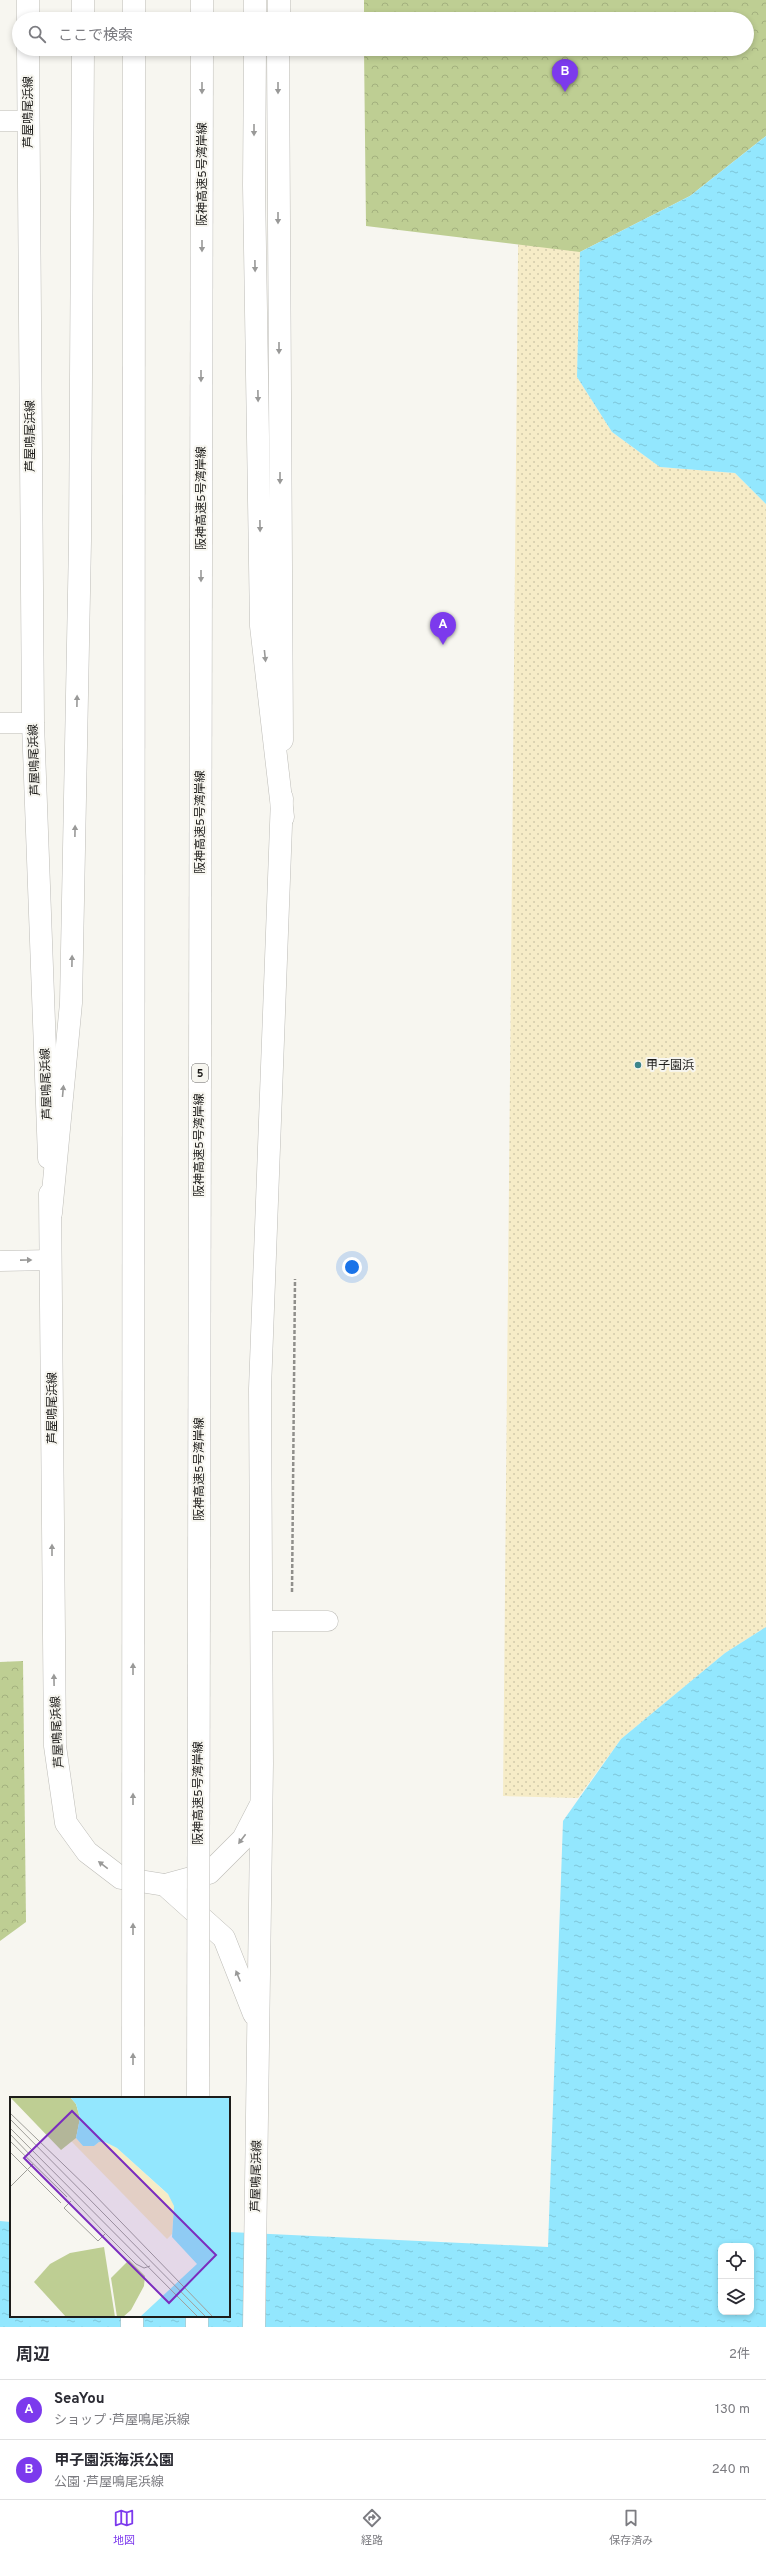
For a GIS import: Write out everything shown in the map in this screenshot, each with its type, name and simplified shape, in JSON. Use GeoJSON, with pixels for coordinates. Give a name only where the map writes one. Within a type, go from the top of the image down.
{"type":"FeatureCollection","features":[{"type":"Feature","properties":{"kind":"main road"},"geometry":{"type":"LineString","coordinates":[[28,0],[28,12]]}},
{"type":"Feature","properties":{"kind":"main road"},"geometry":{"type":"LineString","coordinates":[[83,0],[83,12]]}},
{"type":"Feature","properties":{"kind":"main road"},"geometry":{"type":"LineString","coordinates":[[134,0],[134,12]]}},
{"type":"Feature","properties":{"kind":"main road"},"geometry":{"type":"LineString","coordinates":[[202,0],[202,12]]}},
{"type":"Feature","properties":{"kind":"main road"},"geometry":{"type":"LineString","coordinates":[[255,0],[255,12]]}},
{"type":"Feature","properties":{"kind":"main road"},"geometry":{"type":"LineString","coordinates":[[278,12],[279,0]]}},
{"type":"Feature","properties":{"kind":"main road","name":"芦屋鳴尾浜線"},"geometry":{"type":"LineString","coordinates":[[28,56],[32,723],[51,1213],[55,1746],[66,1823],[87,1852],[121,1878],[165,1885],[224,1938],[258,2025]]}},
{"type":"Feature","properties":{"kind":"main road"},"geometry":{"type":"LineString","coordinates":[[51,1213],[71,1002],[80,533],[83,56]]}},
{"type":"Feature","properties":{"kind":"main road"},"geometry":{"type":"LineString","coordinates":[[133,2097],[134,56]]}},
{"type":"Feature","properties":{"kind":"main road","name":"阪神高速5号湾岸線"},"geometry":{"type":"LineString","coordinates":[[198,2097],[202,56]]}},
{"type":"Feature","properties":{"kind":"main road"},"geometry":{"type":"LineString","coordinates":[[255,56],[254,185],[261,626],[283,817]]}},
{"type":"Feature","properties":{"kind":"main road","name":"芦屋鳴尾浜線"},"geometry":{"type":"LineString","coordinates":[[254,2327],[261,1805],[260,1389],[283,817],[278,56]]}},
{"type":"Feature","properties":{"kind":"main road"},"geometry":{"type":"LineString","coordinates":[[165,1885],[208,1873],[243,1839],[261,1805]]}},
{"type":"Feature","properties":{"kind":"lane"},"geometry":{"type":"LineString","coordinates":[[0,120],[28,121]]}},
{"type":"Feature","properties":{"kind":"lane"},"geometry":{"type":"LineString","coordinates":[[0,724],[32,723]]}},
{"type":"Feature","properties":{"kind":"lane"},"geometry":{"type":"LineString","coordinates":[[0,1261],[51,1260]]}},
{"type":"Feature","properties":{"kind":"lane"},"geometry":{"type":"LineString","coordinates":[[261,1621],[328,1621]]}},
{"type":"Feature","properties":{"kind":"sand","name":"甲子園浜"},"geometry":{"type":"Polygon","coordinates":[[[766,0],[766,136],[580,252],[577,377],[612,432],[660,467],[735,473],[766,504],[766,1627],[725,1653],[621,1739],[578,1798],[503,1796],[520,56],[754,56],[754,12],[766,0]]]}},
{"type":"Feature","properties":{"kind":"green space"},"geometry":{"type":"Polygon","coordinates":[[[364,0],[766,0],[766,136],[690,196],[580,252],[366,226],[364,56],[754,56],[754,12],[364,12],[364,0]]]}},
{"type":"Feature","properties":{"kind":"green space"},"geometry":{"type":"Polygon","coordinates":[[[23,1661],[26,1922],[0,1941],[0,1662],[23,1661]]]}},
{"type":"Feature","properties":{"kind":"water"},"geometry":{"type":"Polygon","coordinates":[[[766,136],[766,504],[735,473],[660,467],[612,432],[577,377],[580,252],[690,196],[766,136]]]}},
{"type":"Feature","properties":{"kind":"water"},"geometry":{"type":"Polygon","coordinates":[[[766,1627],[766,2327],[0,2327],[0,2221],[10,2222],[10,2317],[230,2317],[230,2232],[548,2247],[563,1821],[621,1739],[725,1653],[766,1627]]]}},
{"type":"Feature","properties":{"kind":"place","name":"甲子園浜海浜公園"},"geometry":{"type":"Point","coordinates":[565,92]}},
{"type":"Feature","properties":{"kind":"place","name":"SeaYou"},"geometry":{"type":"Point","coordinates":[443,645]}},
{"type":"Feature","properties":{"kind":"place","name":"甲子園浜"},"geometry":{"type":"Point","coordinates":[638,1065]}}]}
